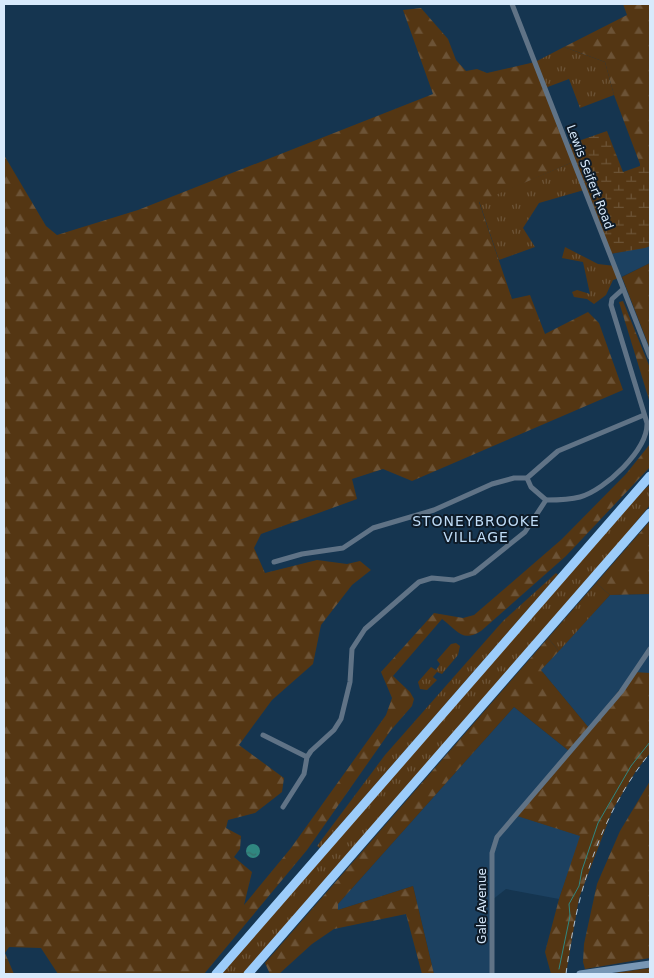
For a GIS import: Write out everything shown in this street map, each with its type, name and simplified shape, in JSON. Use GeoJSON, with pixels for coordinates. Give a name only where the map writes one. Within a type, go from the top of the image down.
{"type":"FeatureCollection","features":[{"type":"Feature","properties":{"kind":"highway"},"geometry":{"type":"LineString","coordinates":[[216,974],[650,476]]}},
{"type":"Feature","properties":{"kind":"highway"},"geometry":{"type":"LineString","coordinates":[[248,974],[650,512]]}},
{"type":"Feature","properties":{"kind":"main road"},"geometry":{"type":"LineString","coordinates":[[580,974],[650,964]]}},
{"type":"Feature","properties":{"kind":"street","name":"Lewis Seifert Road"},"geometry":{"type":"LineString","coordinates":[[512,4],[650,357]]}},
{"type":"Feature","properties":{"kind":"street"},"geometry":{"type":"LineString","coordinates":[[527,478],[531,487],[546,500],[582,497],[594,490],[635,455],[643,442],[647,428],[644,414],[611,305],[612,299],[623,289]]}},
{"type":"Feature","properties":{"kind":"street"},"geometry":{"type":"LineString","coordinates":[[274,562],[302,554],[343,548],[368,530],[434,510],[492,484],[527,478],[558,451],[644,414]]}},
{"type":"Feature","properties":{"kind":"street"},"geometry":{"type":"LineString","coordinates":[[283,807],[304,774],[307,757],[334,730],[341,719],[350,682],[352,649],[365,630],[418,582],[432,578],[454,580],[474,573],[524,532],[546,500]]}},
{"type":"Feature","properties":{"kind":"street","name":"Gale Avenue"},"geometry":{"type":"LineString","coordinates":[[492,974],[492,853],[496,839],[514,814],[621,692],[650,649]]}},
{"type":"Feature","properties":{"kind":"street"},"geometry":{"type":"LineString","coordinates":[[263,735],[307,757]]}},
{"type":"Feature","properties":{"kind":"shaded area"},"geometry":{"type":"Polygon","coordinates":[[[650,246],[650,263],[619,278],[610,254],[650,246]]]}},
{"type":"Feature","properties":{"kind":"shaded area"},"geometry":{"type":"Polygon","coordinates":[[[650,594],[650,673],[589,728],[541,670],[610,595],[650,594]]]}},
{"type":"Feature","properties":{"kind":"shaded area"},"geometry":{"type":"Polygon","coordinates":[[[514,707],[569,751],[515,815],[581,836],[559,899],[506,889],[492,900],[492,974],[434,974],[413,886],[338,910],[338,904],[514,707]]]}},
{"type":"Feature","properties":{"kind":"green space"},"geometry":{"type":"Polygon","coordinates":[[[623,4],[650,4],[650,164],[640,164],[614,95],[605,62],[564,47],[627,15],[623,4]]]}},
{"type":"Feature","properties":{"kind":"green space"},"geometry":{"type":"Polygon","coordinates":[[[421,8],[448,39],[456,60],[466,71],[477,69],[487,73],[535,62],[573,162],[479,202],[512,299],[530,295],[545,334],[588,312],[599,323],[623,390],[412,481],[383,469],[352,479],[357,499],[261,534],[254,548],[265,573],[317,560],[347,564],[360,561],[371,570],[352,585],[321,625],[313,664],[272,700],[239,745],[284,778],[282,792],[255,813],[228,820],[226,828],[241,836],[240,849],[234,857],[252,872],[244,905],[291,848],[386,715],[392,698],[381,672],[434,613],[463,618],[474,615],[562,539],[626,474],[650,444],[650,467],[566,556],[481,631],[469,636],[460,634],[442,619],[393,676],[410,692],[414,699],[412,706],[391,730],[307,850],[204,974],[58,974],[41,948],[9,947],[5,953],[14,974],[4,974],[4,155],[46,226],[57,235],[138,210],[433,94],[403,10],[421,8]]]}},
{"type":"Feature","properties":{"kind":"green space"},"geometry":{"type":"Polygon","coordinates":[[[564,47],[605,62],[614,95],[580,108],[569,79],[545,88],[535,62],[564,47]]]}},
{"type":"Feature","properties":{"kind":"green space"},"geometry":{"type":"Polygon","coordinates":[[[607,131],[623,172],[640,166],[640,164],[650,164],[650,246],[610,254],[567,145],[607,131]]]}},
{"type":"Feature","properties":{"kind":"green space"},"geometry":{"type":"Polygon","coordinates":[[[573,162],[584,190],[539,203],[523,228],[535,247],[499,260],[479,201],[573,162]]]}},
{"type":"Feature","properties":{"kind":"green space"},"geometry":{"type":"Polygon","coordinates":[[[565,247],[598,264],[615,266],[619,278],[613,280],[606,295],[594,304],[587,299],[574,297],[572,292],[577,290],[590,294],[583,262],[562,258],[565,247]]]}},
{"type":"Feature","properties":{"kind":"green space"},"geometry":{"type":"Polygon","coordinates":[[[650,263],[650,349],[622,277],[650,263]]]}},
{"type":"Feature","properties":{"kind":"green space"},"geometry":{"type":"Polygon","coordinates":[[[623,301],[650,368],[650,403],[619,302],[623,301]]]}},
{"type":"Feature","properties":{"kind":"green space"},"geometry":{"type":"Polygon","coordinates":[[[650,485],[650,505],[599,567],[243,974],[220,974],[642,491],[650,485]]]}},
{"type":"Feature","properties":{"kind":"green space"},"geometry":{"type":"Polygon","coordinates":[[[650,521],[650,594],[610,595],[596,583],[650,521]]]}},
{"type":"Feature","properties":{"kind":"green space"},"geometry":{"type":"Polygon","coordinates":[[[556,573],[558,575],[320,848],[317,846],[385,755],[503,621],[556,573]]]}},
{"type":"Feature","properties":{"kind":"green space"},"geometry":{"type":"Polygon","coordinates":[[[596,583],[610,595],[559,651],[548,638],[596,583]]]}},
{"type":"Feature","properties":{"kind":"green space"},"geometry":{"type":"Polygon","coordinates":[[[548,638],[559,651],[541,670],[589,728],[634,672],[650,673],[650,753],[636,771],[613,809],[579,898],[566,974],[551,974],[545,952],[559,899],[580,836],[514,815],[569,751],[514,707],[338,904],[338,910],[413,886],[434,974],[422,974],[406,914],[334,929],[312,944],[279,974],[270,974],[265,963],[548,638]]]}},
{"type":"Feature","properties":{"kind":"green space"},"geometry":{"type":"Polygon","coordinates":[[[456,643],[460,646],[458,655],[442,674],[437,672],[433,677],[437,680],[427,690],[420,689],[418,682],[431,667],[436,670],[440,664],[437,660],[451,644],[456,643]]]}},
{"type":"Feature","properties":{"kind":"green space"},"geometry":{"type":"Polygon","coordinates":[[[650,781],[650,958],[585,969],[583,962],[584,944],[597,884],[620,831],[650,781]]]}},
{"type":"Feature","properties":{"kind":"green space"},"geometry":{"type":"Polygon","coordinates":[[[650,968],[650,974],[607,974],[650,968]]]}},
{"type":"Feature","properties":{"kind":"water"},"geometry":{"type":"Polygon","coordinates":[[[253,844],[258,846],[260,851],[258,856],[253,858],[248,856],[246,851],[248,846],[253,844]]]}},
{"type":"Feature","properties":{"kind":"waterway"},"geometry":{"type":"LineString","coordinates":[[559,969],[570,916],[569,904],[579,886],[582,870],[598,823],[631,766],[650,742]]}},
{"type":"Feature","properties":{"kind":"railway"},"geometry":{"type":"LineString","coordinates":[[566,974],[576,915],[593,857],[617,803],[632,777],[650,753]]}},
{"type":"Feature","properties":{"kind":"district","name":"STONEYBROOKE VILLAGE"},"geometry":{"type":"Point","coordinates":[476,530]}}]}
